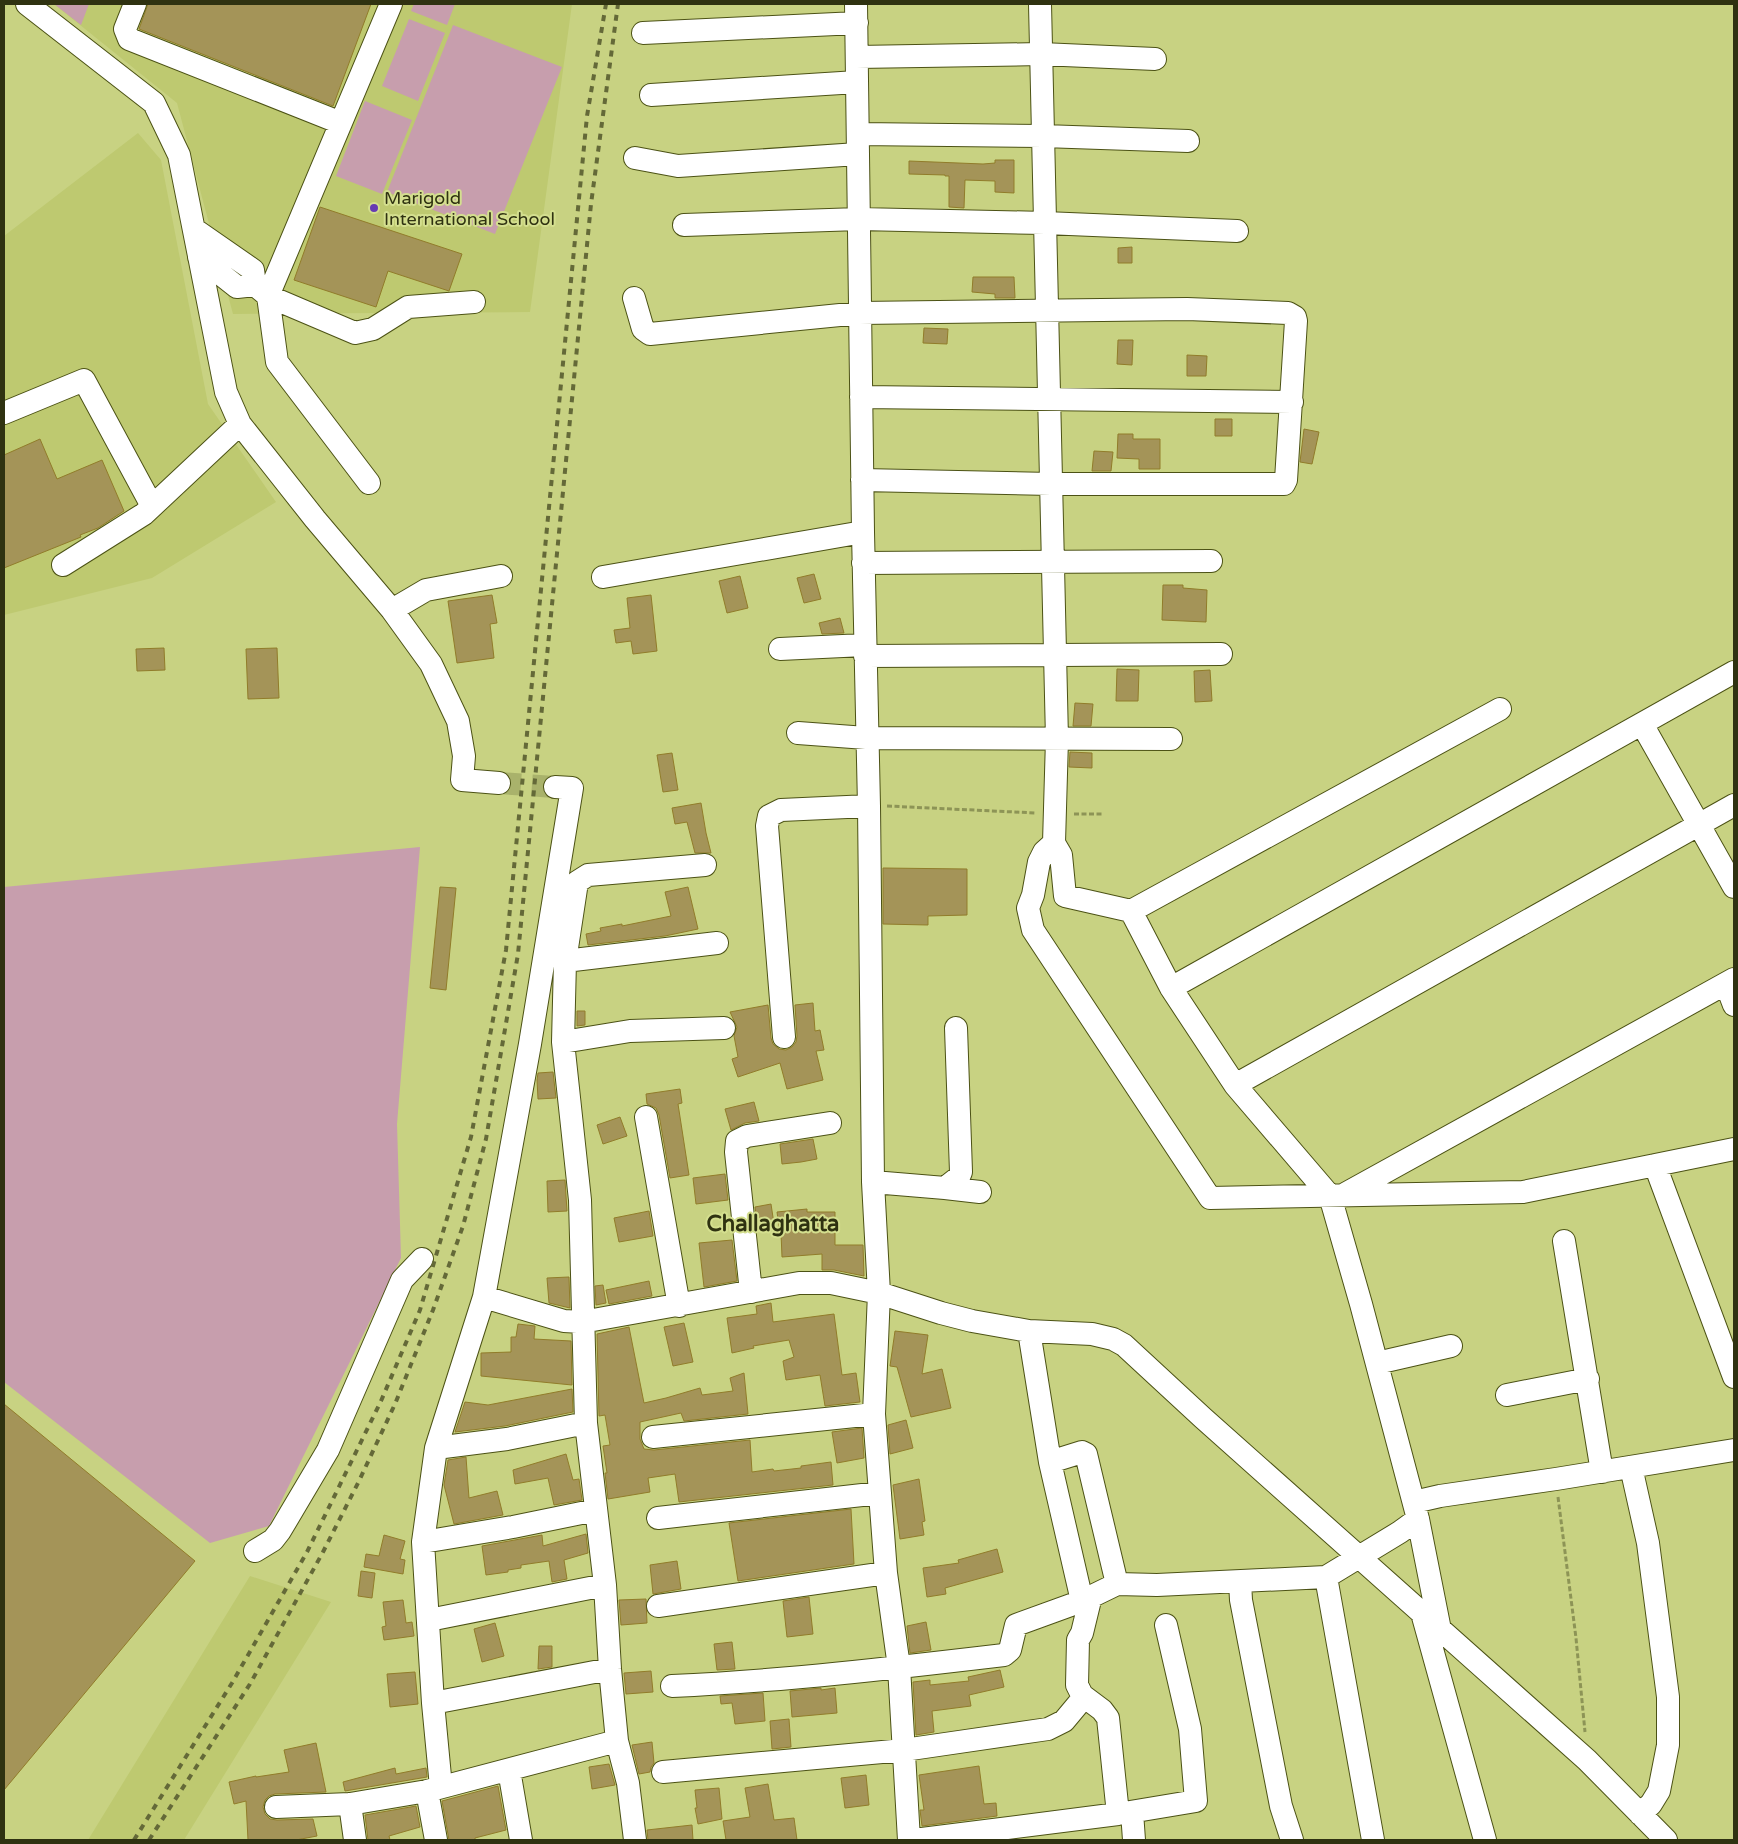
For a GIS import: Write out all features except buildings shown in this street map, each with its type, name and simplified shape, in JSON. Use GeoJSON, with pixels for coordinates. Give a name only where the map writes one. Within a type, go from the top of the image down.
{"type":"FeatureCollection","features":[{"type":"Feature","properties":{"kind":"street"},"geometry":{"type":"LineString","coordinates":[[27,4],[154,103],[179,155],[226,392],[240,424],[315,519],[392,610],[431,664],[458,721],[464,756],[462,780],[499,783]]}},
{"type":"Feature","properties":{"kind":"street"},"geometry":{"type":"LineString","coordinates":[[135,4],[125,29],[128,39],[341,124]]}},
{"type":"Feature","properties":{"kind":"street"},"geometry":{"type":"LineString","coordinates":[[262,290],[341,124],[391,4]]}},
{"type":"Feature","properties":{"kind":"street"},"geometry":{"type":"LineString","coordinates":[[1040,4],[1057,738],[1054,843],[1061,854],[1065,896]]}},
{"type":"Feature","properties":{"kind":"street"},"geometry":{"type":"LineString","coordinates":[[643,33],[856,13],[866,738],[869,806],[874,1182],[879,1293],[874,1414],[886,1573],[899,1667],[909,1840]]}},
{"type":"Feature","properties":{"kind":"street"},"geometry":{"type":"LineString","coordinates":[[857,56],[1041,54],[1155,58]]}},
{"type":"Feature","properties":{"kind":"street"},"geometry":{"type":"LineString","coordinates":[[651,95],[857,82]]}},
{"type":"Feature","properties":{"kind":"street"},"geometry":{"type":"LineString","coordinates":[[635,158],[678,166],[858,144],[1043,136],[1188,141]]}},
{"type":"Feature","properties":{"kind":"street"},"geometry":{"type":"LineString","coordinates":[[684,225],[859,219],[1045,223],[1237,231]]}},
{"type":"Feature","properties":{"kind":"street"},"geometry":{"type":"LineString","coordinates":[[194,229],[253,270],[262,290],[277,362],[369,483]]}},
{"type":"Feature","properties":{"kind":"street"},"geometry":{"type":"LineString","coordinates":[[199,257],[238,287],[262,290],[355,333],[373,329],[408,307],[474,302]]}},
{"type":"Feature","properties":{"kind":"street"},"geometry":{"type":"LineString","coordinates":[[634,298],[643,329],[650,334],[860,313],[1187,309],[1288,313],[1295,317],[1292,402],[1286,480],[1284,484],[1051,484],[862,480]]}},
{"type":"Feature","properties":{"kind":"street"},"geometry":{"type":"LineString","coordinates":[[4,413],[84,380],[152,506]]}},
{"type":"Feature","properties":{"kind":"street"},"geometry":{"type":"LineString","coordinates":[[861,397],[1292,402]]}},
{"type":"Feature","properties":{"kind":"street"},"geometry":{"type":"LineString","coordinates":[[63,565],[144,514],[240,424]]}},
{"type":"Feature","properties":{"kind":"street"},"geometry":{"type":"LineString","coordinates":[[603,576],[863,532]]}},
{"type":"Feature","properties":{"kind":"street"},"geometry":{"type":"LineString","coordinates":[[863,563],[1211,562]]}},
{"type":"Feature","properties":{"kind":"street"},"geometry":{"type":"LineString","coordinates":[[392,610],[426,590],[500,576]]}},
{"type":"Feature","properties":{"kind":"street"},"geometry":{"type":"LineString","coordinates":[[780,649],[1055,655],[1221,654]]}},
{"type":"Feature","properties":{"kind":"street"},"geometry":{"type":"LineString","coordinates":[[1171,988],[1734,672]]}},
{"type":"Feature","properties":{"kind":"street"},"geometry":{"type":"LineString","coordinates":[[1033,895],[1065,896],[1131,912],[1500,709]]}},
{"type":"Feature","properties":{"kind":"street"},"geometry":{"type":"LineString","coordinates":[[1642,724],[1734,887]]}},
{"type":"Feature","properties":{"kind":"street"},"geometry":{"type":"LineString","coordinates":[[798,734],[866,738],[1171,739]]}},
{"type":"Feature","properties":{"kind":"street"},"geometry":{"type":"LineString","coordinates":[[436,1840],[433,1703],[423,1542],[436,1448],[484,1297],[530,1044],[572,788],[555,787]]}},
{"type":"Feature","properties":{"kind":"street"},"geometry":{"type":"LineString","coordinates":[[1235,1085],[1734,805]]}},
{"type":"Feature","properties":{"kind":"street"},"geometry":{"type":"LineString","coordinates":[[784,1037],[767,826],[768,816],[781,810],[869,806]]}},
{"type":"Feature","properties":{"kind":"street"},"geometry":{"type":"LineString","coordinates":[[1054,843],[1044,852],[1039,862],[1033,895],[1028,908],[1032,930],[1210,1198],[1523,1192],[1734,1149]]}},
{"type":"Feature","properties":{"kind":"street"},"geometry":{"type":"LineString","coordinates":[[635,1840],[628,1783],[616,1741],[605,1585],[586,1423],[580,1200],[563,1042],[565,961],[577,882],[588,875],[705,865]]}},
{"type":"Feature","properties":{"kind":"street"},"geometry":{"type":"LineString","coordinates":[[1131,912],[1171,988],[1235,1085],[1336,1196],[1416,1511],[1440,1630]]}},
{"type":"Feature","properties":{"kind":"street"},"geometry":{"type":"LineString","coordinates":[[565,961],[717,943]]}},
{"type":"Feature","properties":{"kind":"street"},"geometry":{"type":"LineString","coordinates":[[1336,1196],[1730,981],[1734,1005]]}},
{"type":"Feature","properties":{"kind":"street"},"geometry":{"type":"LineString","coordinates":[[563,1042],[630,1031],[724,1028]]}},
{"type":"Feature","properties":{"kind":"street"},"geometry":{"type":"LineString","coordinates":[[945,1188],[959,1177],[961,1172],[956,1028]]}},
{"type":"Feature","properties":{"kind":"street"},"geometry":{"type":"LineString","coordinates":[[646,1117],[679,1306]]}},
{"type":"Feature","properties":{"kind":"street"},"geometry":{"type":"LineString","coordinates":[[751,1292],[736,1152],[737,1141],[747,1136],[830,1124]]}},
{"type":"Feature","properties":{"kind":"street"},"geometry":{"type":"LineString","coordinates":[[1655,1165],[1734,1377]]}},
{"type":"Feature","properties":{"kind":"street"},"geometry":{"type":"LineString","coordinates":[[874,1182],[980,1192]]}},
{"type":"Feature","properties":{"kind":"street"},"geometry":{"type":"LineString","coordinates":[[1564,1240],[1602,1472]]}},
{"type":"Feature","properties":{"kind":"street"},"geometry":{"type":"LineString","coordinates":[[255,1550],[272,1540],[280,1531],[323,1459],[352,1397],[393,1298],[402,1280],[422,1259]]}},
{"type":"Feature","properties":{"kind":"street"},"geometry":{"type":"LineString","coordinates":[[484,1297],[564,1321],[582,1322],[799,1283],[831,1283],[879,1293],[955,1317],[1029,1331],[1092,1334],[1114,1339],[1124,1345],[1440,1630],[1588,1760],[1666,1840]]}},
{"type":"Feature","properties":{"kind":"street"},"geometry":{"type":"LineString","coordinates":[[1029,1331],[1050,1462],[1086,1598],[1082,1633],[1078,1640],[1077,1684],[1079,1691],[1084,1697],[1102,1710],[1108,1718],[1125,1813],[1134,1840]]}},
{"type":"Feature","properties":{"kind":"street"},"geometry":{"type":"LineString","coordinates":[[1377,1363],[1451,1346]]}},
{"type":"Feature","properties":{"kind":"street"},"geometry":{"type":"LineString","coordinates":[[1508,1395],[1588,1379]]}},
{"type":"Feature","properties":{"kind":"street"},"geometry":{"type":"LineString","coordinates":[[653,1437],[874,1414]]}},
{"type":"Feature","properties":{"kind":"street"},"geometry":{"type":"LineString","coordinates":[[436,1448],[506,1439],[586,1423]]}},
{"type":"Feature","properties":{"kind":"street"},"geometry":{"type":"LineString","coordinates":[[672,1686],[715,1684],[899,1667],[1004,1655],[1010,1650],[1016,1625],[1117,1584],[1157,1585],[1326,1577],[1359,1557],[1416,1511],[1440,1496],[1734,1450]]}},
{"type":"Feature","properties":{"kind":"street"},"geometry":{"type":"LineString","coordinates":[[1050,1462],[1082,1452],[1086,1454],[1117,1584]]}},
{"type":"Feature","properties":{"kind":"street"},"geometry":{"type":"LineString","coordinates":[[1631,1467],[1648,1543],[1668,1697],[1668,1745],[1659,1791],[1651,1804],[1640,1814]]}},
{"type":"Feature","properties":{"kind":"street"},"geometry":{"type":"LineString","coordinates":[[658,1518],[880,1493]]}},
{"type":"Feature","properties":{"kind":"street"},"geometry":{"type":"LineString","coordinates":[[423,1542],[513,1527],[596,1510]]}},
{"type":"Feature","properties":{"kind":"street"},"geometry":{"type":"LineString","coordinates":[[658,1606],[886,1573]]}},
{"type":"Feature","properties":{"kind":"street"},"geometry":{"type":"LineString","coordinates":[[1326,1577],[1373,1840]]}},
{"type":"Feature","properties":{"kind":"street"},"geometry":{"type":"LineString","coordinates":[[1240,1582],[1281,1806],[1292,1840]]}},
{"type":"Feature","properties":{"kind":"street"},"geometry":{"type":"LineString","coordinates":[[429,1620],[605,1585]]}},
{"type":"Feature","properties":{"kind":"street"},"geometry":{"type":"LineString","coordinates":[[1054,1611],[1078,1640]]}},
{"type":"Feature","properties":{"kind":"street"},"geometry":{"type":"LineString","coordinates":[[1422,1613],[1485,1840]]}},
{"type":"Feature","properties":{"kind":"street"},"geometry":{"type":"LineString","coordinates":[[914,1840],[1125,1813],[1196,1801],[1190,1729],[1166,1625]]}},
{"type":"Feature","properties":{"kind":"street"},"geometry":{"type":"LineString","coordinates":[[433,1703],[610,1668]]}},
{"type":"Feature","properties":{"kind":"street"},"geometry":{"type":"LineString","coordinates":[[663,1772],[904,1750],[1048,1729],[1064,1721],[1084,1697]]}},
{"type":"Feature","properties":{"kind":"street"},"geometry":{"type":"LineString","coordinates":[[276,1807],[350,1804],[434,1789],[616,1741]]}},
{"type":"Feature","properties":{"kind":"street"},"geometry":{"type":"LineString","coordinates":[[509,1770],[521,1840]]}},
{"type":"Feature","properties":{"kind":"street"},"geometry":{"type":"LineString","coordinates":[[350,1804],[354,1840]]}},
{"type":"Feature","properties":{"kind":"path"},"geometry":{"type":"LineString","coordinates":[[869,806],[1055,814],[1104,814]]}},
{"type":"Feature","properties":{"kind":"path"},"geometry":{"type":"LineString","coordinates":[[1556,1479],[1576,1638],[1588,1760]]}},
{"type":"Feature","properties":{"kind":"shaded area","name":"Marigold International School"},"geometry":{"type":"Polygon","coordinates":[[[54,4],[572,4],[530,312],[233,314],[177,103],[54,4]]]}},
{"type":"Feature","properties":{"kind":"shaded area"},"geometry":{"type":"Polygon","coordinates":[[[54,4],[89,4],[81,25],[54,4]]]}},
{"type":"Feature","properties":{"kind":"shaded area"},"geometry":{"type":"Polygon","coordinates":[[[414,4],[455,4],[447,25],[411,11],[414,4]]]}},
{"type":"Feature","properties":{"kind":"shaded area"},"geometry":{"type":"Polygon","coordinates":[[[409,19],[445,33],[418,101],[382,86],[409,19]]]}},
{"type":"Feature","properties":{"kind":"shaded area"},"geometry":{"type":"Polygon","coordinates":[[[453,25],[562,67],[495,234],[387,192],[453,25]]]}},
{"type":"Feature","properties":{"kind":"shaded area"},"geometry":{"type":"Polygon","coordinates":[[[365,101],[412,120],[382,194],[336,176],[365,101]]]}},
{"type":"Feature","properties":{"kind":"shaded area"},"geometry":{"type":"Polygon","coordinates":[[[138,133],[161,160],[208,404],[276,502],[152,578],[4,615],[4,236],[138,133]]]}},
{"type":"Feature","properties":{"kind":"shaded area"},"geometry":{"type":"Polygon","coordinates":[[[420,847],[397,1124],[401,1258],[269,1526],[210,1543],[4,1382],[4,887],[420,847]]]}},
{"type":"Feature","properties":{"kind":"shaded area"},"geometry":{"type":"Polygon","coordinates":[[[250,1576],[331,1602],[184,1840],[88,1840],[250,1576]]]}},
{"type":"Feature","properties":{"kind":"tunnel"},"geometry":{"type":"LineString","coordinates":[[499,783],[555,787]]}},
{"type":"Feature","properties":{"kind":"railway"},"geometry":{"type":"LineString","coordinates":[[134,1840],[232,1683],[307,1552],[381,1401],[420,1310],[471,1137],[506,950],[587,116],[606,4]]}},
{"type":"Feature","properties":{"kind":"railway"},"geometry":{"type":"LineString","coordinates":[[149,1840],[250,1684],[323,1552],[359,1481],[395,1404],[433,1310],[463,1226],[486,1139],[518,954],[591,204],[618,4]]}},
{"type":"Feature","properties":{"kind":"place","name":"Marigold International School"},"geometry":{"type":"Point","coordinates":[374,208]}},
{"type":"Feature","properties":{"kind":"district","name":"Challaghatta"},"geometry":{"type":"Point","coordinates":[773,1223]}}]}
